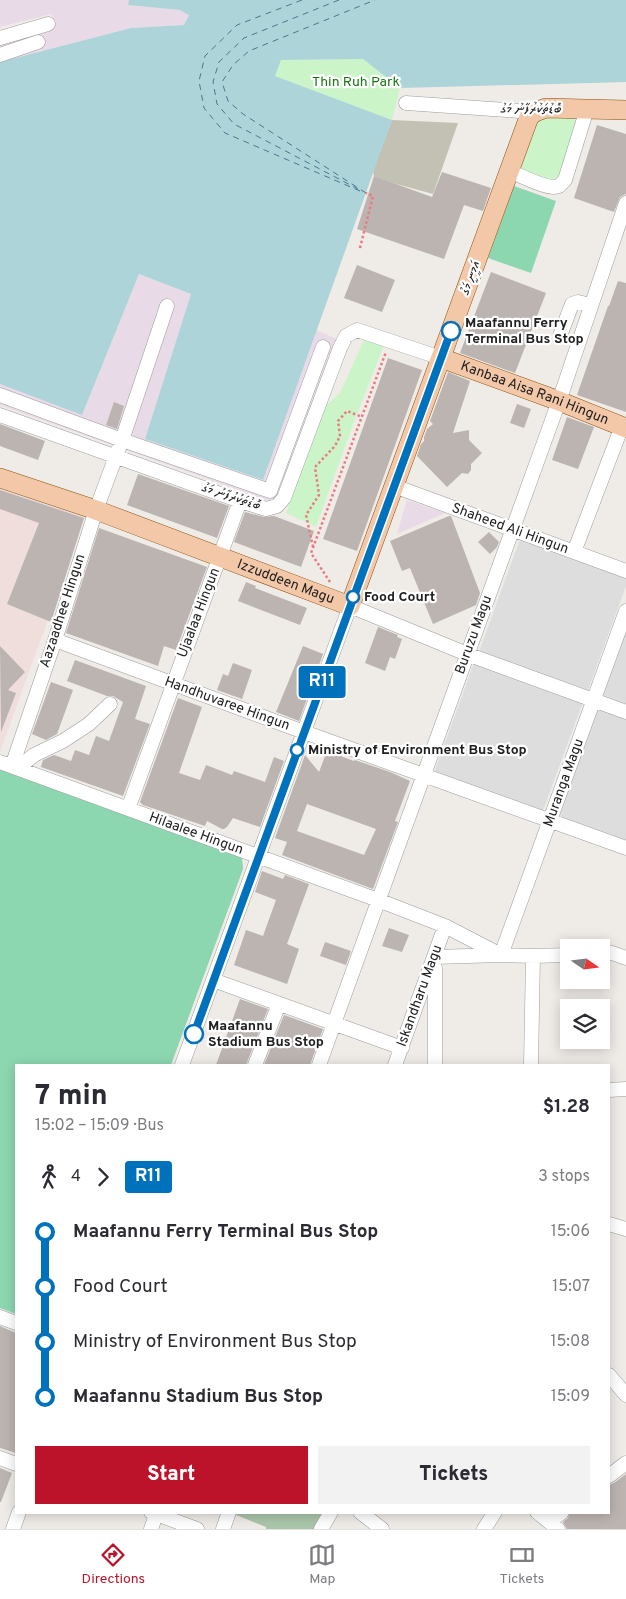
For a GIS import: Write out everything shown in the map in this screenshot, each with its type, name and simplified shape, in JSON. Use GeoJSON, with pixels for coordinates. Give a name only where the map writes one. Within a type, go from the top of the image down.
{"type":"FeatureCollection","features":[{"type":"Feature","properties":{"kind":"main road","name":"ބޮޑުތަކުރުފާނު މަގު"},"geometry":{"type":"LineString","coordinates":[[535,112],[546,108],[626,110]]}},
{"type":"Feature","properties":{"kind":"main road","name":"އަމީނީ މަގު"},"geometry":{"type":"LineString","coordinates":[[350,606],[529,117],[535,112]]}},
{"type":"Feature","properties":{"kind":"main road","name":"Kanbaa Aisa Rani Hingun"},"geometry":{"type":"LineString","coordinates":[[441,358],[624,427]]}},
{"type":"Feature","properties":{"kind":"main road","name":"Izzuddeen Magu"},"geometry":{"type":"LineString","coordinates":[[0,478],[96,510],[350,606]]}},
{"type":"Feature","properties":{"kind":"street"},"geometry":{"type":"LineString","coordinates":[[0,38],[48,24]]}},
{"type":"Feature","properties":{"kind":"street"},"geometry":{"type":"LineString","coordinates":[[0,55],[38,42]]}},
{"type":"Feature","properties":{"kind":"street","name":"ބޮޑުތަކުރުފާނު މަގު"},"geometry":{"type":"LineString","coordinates":[[406,103],[535,112]]}},
{"type":"Feature","properties":{"kind":"street"},"geometry":{"type":"LineString","coordinates":[[510,171],[545,186],[559,186],[564,180],[587,109]]}},
{"type":"Feature","properties":{"kind":"street","name":"Buruzu Magu"},"geometry":{"type":"LineString","coordinates":[[319,1064],[559,401],[626,203]]}},
{"type":"Feature","properties":{"kind":"street"},"geometry":{"type":"LineString","coordinates":[[561,333],[572,304],[578,302],[591,305]]}},
{"type":"Feature","properties":{"kind":"street","name":"Aazaadhee Hingun"},"geometry":{"type":"LineString","coordinates":[[10,765],[55,640],[96,510],[122,440],[167,306]]}},
{"type":"Feature","properties":{"kind":"street","name":"ބޮޑުތަކުރުފާނު މަގު"},"geometry":{"type":"LineString","coordinates":[[0,415],[266,509],[277,506],[284,498],[340,348],[346,336],[357,330]]}},
{"type":"Feature","properties":{"kind":"street","name":"Kanbaa Aisa Rani Hingun"},"geometry":{"type":"LineString","coordinates":[[357,330],[441,358]]}},
{"type":"Feature","properties":{"kind":"street"},"geometry":{"type":"LineString","coordinates":[[0,395],[122,440],[270,491],[323,347]]}},
{"type":"Feature","properties":{"kind":"street"},"geometry":{"type":"LineString","coordinates":[[574,552],[624,427]]}},
{"type":"Feature","properties":{"kind":"street","name":"Shaheed Ali Hingun"},"geometry":{"type":"LineString","coordinates":[[394,486],[626,571]]}},
{"type":"Feature","properties":{"kind":"street","name":"Ujaalaa Hingun"},"geometry":{"type":"LineString","coordinates":[[128,809],[240,501]]}},
{"type":"Feature","properties":{"kind":"street","name":"Izzuddeen Magu"},"geometry":{"type":"LineString","coordinates":[[350,606],[467,654],[626,712]]}},
{"type":"Feature","properties":{"kind":"street","name":"އަމީނީ މަގު"},"geometry":{"type":"LineString","coordinates":[[182,1064],[350,606]]}},
{"type":"Feature","properties":{"kind":"street","name":"Muranga Magu"},"geometry":{"type":"LineString","coordinates":[[501,955],[626,611]]}},
{"type":"Feature","properties":{"kind":"street","name":"Handhuvaree Hingun"},"geometry":{"type":"LineString","coordinates":[[55,640],[626,848]]}},
{"type":"Feature","properties":{"kind":"street"},"geometry":{"type":"LineString","coordinates":[[10,765],[63,742],[89,724],[110,704]]}},
{"type":"Feature","properties":{"kind":"street","name":"Hilaalee Hingun"},"geometry":{"type":"LineString","coordinates":[[10,765],[378,900],[445,926],[501,955]]}},
{"type":"Feature","properties":{"kind":"street","name":"Iskandharu Magu"},"geometry":{"type":"LineString","coordinates":[[395,1064],[445,926]]}},
{"type":"Feature","properties":{"kind":"street"},"geometry":{"type":"LineString","coordinates":[[610,953],[626,958]]}},
{"type":"Feature","properties":{"kind":"street"},"geometry":{"type":"LineString","coordinates":[[435,1064],[434,957],[560,955]]}},
{"type":"Feature","properties":{"kind":"street"},"geometry":{"type":"LineString","coordinates":[[531,1064],[533,956]]}},
{"type":"Feature","properties":{"kind":"street"},"geometry":{"type":"LineString","coordinates":[[213,980],[402,1048]]}},
{"type":"Feature","properties":{"kind":"street"},"geometry":{"type":"LineString","coordinates":[[255,1064],[278,1004]]}},
{"type":"Feature","properties":{"kind":"street"},"geometry":{"type":"LineString","coordinates":[[610,1090],[626,1089]]}},
{"type":"Feature","properties":{"kind":"street"},"geometry":{"type":"LineString","coordinates":[[610,1224],[626,1229]]}},
{"type":"Feature","properties":{"kind":"street"},"geometry":{"type":"LineString","coordinates":[[0,1317],[15,1323]]}},
{"type":"Feature","properties":{"kind":"street"},"geometry":{"type":"LineString","coordinates":[[610,1376],[626,1395]]}},
{"type":"Feature","properties":{"kind":"street"},"geometry":{"type":"LineString","coordinates":[[0,1458],[15,1464]]}},
{"type":"Feature","properties":{"kind":"street"},"geometry":{"type":"LineString","coordinates":[[610,1475],[626,1463]]}},
{"type":"Feature","properties":{"kind":"street"},"geometry":{"type":"LineString","coordinates":[[13,1529],[18,1514]]}},
{"type":"Feature","properties":{"kind":"street"},"geometry":{"type":"LineString","coordinates":[[151,1529],[155,1514]]}},
{"type":"Feature","properties":{"kind":"street"},"geometry":{"type":"LineString","coordinates":[[158,1514],[197,1529]]}},
{"type":"Feature","properties":{"kind":"street"},"geometry":{"type":"LineString","coordinates":[[223,1529],[228,1514]]}},
{"type":"Feature","properties":{"kind":"street"},"geometry":{"type":"LineString","coordinates":[[321,1529],[330,1514]]}},
{"type":"Feature","properties":{"kind":"street"},"geometry":{"type":"LineString","coordinates":[[363,1514],[382,1529]]}},
{"type":"Feature","properties":{"kind":"street"},"geometry":{"type":"LineString","coordinates":[[484,1529],[494,1514]]}},
{"type":"Feature","properties":{"kind":"street"},"geometry":{"type":"LineString","coordinates":[[540,1514],[554,1525],[561,1514]]}},
{"type":"Feature","properties":{"kind":"path"},"geometry":{"type":"LineString","coordinates":[[360,248],[374,196],[366,193]]}},
{"type":"Feature","properties":{"kind":"path"},"geometry":{"type":"LineString","coordinates":[[330,598],[333,586],[311,554],[390,341]]}},
{"type":"Feature","properties":{"kind":"path"},"geometry":{"type":"LineString","coordinates":[[313,548],[306,515],[319,495],[315,467],[335,446],[340,436],[338,421],[347,411],[362,417]]}},
{"type":"Feature","properties":{"kind":"shaded area"},"geometry":{"type":"Polygon","coordinates":[[[0,0],[129,0],[128,5],[180,10],[189,14],[184,25],[131,28],[0,62],[0,44],[55,27],[51,14],[0,27],[0,0]]]}},
{"type":"Feature","properties":{"kind":"shaded area"},"geometry":{"type":"Polygon","coordinates":[[[392,120],[458,123],[433,194],[374,176],[373,171],[392,120]]]}},
{"type":"Feature","properties":{"kind":"shaded area"},"geometry":{"type":"Polygon","coordinates":[[[139,274],[191,294],[145,439],[262,480],[316,330],[339,340],[275,503],[0,405],[0,384],[82,415],[139,274]]]}},
{"type":"Feature","properties":{"kind":"shaded area"},"geometry":{"type":"Polygon","coordinates":[[[0,487],[48,502],[85,517],[0,752],[0,487]]]}},
{"type":"Feature","properties":{"kind":"shaded area"},"geometry":{"type":"Polygon","coordinates":[[[407,500],[445,513],[397,534],[407,500]]]}},
{"type":"Feature","properties":{"kind":"shaded area"},"geometry":{"type":"Polygon","coordinates":[[[520,539],[626,578],[626,586],[587,693],[479,652],[520,539]]]}},
{"type":"Feature","properties":{"kind":"shaded area"},"geometry":{"type":"Polygon","coordinates":[[[626,631],[626,706],[602,697],[626,631]]]}},
{"type":"Feature","properties":{"kind":"shaded area"},"geometry":{"type":"Polygon","coordinates":[[[475,660],[584,699],[542,813],[434,773],[475,660]]]}},
{"type":"Feature","properties":{"kind":"shaded area"},"geometry":{"type":"Polygon","coordinates":[[[597,707],[626,718],[626,844],[557,819],[597,707]]]}},
{"type":"Feature","properties":{"kind":"green space","name":"Thin Ruh Park"},"geometry":{"type":"Polygon","coordinates":[[[363,59],[400,88],[392,120],[275,76],[281,60],[363,59]]]}},
{"type":"Feature","properties":{"kind":"green space"},"geometry":{"type":"Polygon","coordinates":[[[542,115],[570,117],[577,121],[564,174],[550,179],[522,169],[522,163],[537,120],[542,115]]]}},
{"type":"Feature","properties":{"kind":"green space"},"geometry":{"type":"Polygon","coordinates":[[[514,186],[556,201],[531,273],[488,258],[514,186]]]}},
{"type":"Feature","properties":{"kind":"green space"},"geometry":{"type":"Polygon","coordinates":[[[364,340],[384,345],[316,527],[286,513],[323,408],[340,393],[364,340]]]}},
{"type":"Feature","properties":{"kind":"green space"},"geometry":{"type":"Polygon","coordinates":[[[0,769],[242,858],[243,869],[171,1064],[15,1064],[15,1314],[0,1308],[0,769]]]}},
{"type":"Feature","properties":{"kind":"green space"},"geometry":{"type":"Polygon","coordinates":[[[234,1514],[330,1514],[321,1529],[266,1529],[266,1527],[234,1514]]]}},
{"type":"Feature","properties":{"kind":"water"},"geometry":{"type":"Polygon","coordinates":[[[129,0],[626,0],[626,82],[400,88],[363,59],[281,60],[275,76],[392,120],[263,480],[145,439],[191,294],[139,274],[82,415],[0,384],[0,62],[131,28],[184,25],[189,15],[180,10],[128,5],[129,0]]]}},
{"type":"Feature","properties":{"kind":"building"},"geometry":{"type":"Polygon","coordinates":[[[597,125],[626,134],[626,194],[620,197],[614,212],[574,198],[597,125]]]}},
{"type":"Feature","properties":{"kind":"building"},"geometry":{"type":"Polygon","coordinates":[[[442,172],[491,188],[483,211],[464,205],[444,259],[357,229],[374,176],[432,197],[442,172]]]}},
{"type":"Feature","properties":{"kind":"building"},"geometry":{"type":"Polygon","coordinates":[[[357,265],[395,280],[382,312],[344,298],[357,265]]]}},
{"type":"Feature","properties":{"kind":"building"},"geometry":{"type":"Polygon","coordinates":[[[491,272],[546,293],[515,373],[460,353],[491,272]]]}},
{"type":"Feature","properties":{"kind":"building"},"geometry":{"type":"Polygon","coordinates":[[[618,281],[626,283],[626,412],[577,395],[618,281]]]}},
{"type":"Feature","properties":{"kind":"building"},"geometry":{"type":"Polygon","coordinates":[[[388,358],[422,370],[357,551],[323,539],[388,358]]]}},
{"type":"Feature","properties":{"kind":"building"},"geometry":{"type":"Polygon","coordinates":[[[448,372],[470,381],[453,433],[469,430],[469,440],[482,453],[471,464],[471,470],[468,474],[462,473],[447,487],[417,456],[427,429],[433,424],[430,421],[448,372]]]}},
{"type":"Feature","properties":{"kind":"building"},"geometry":{"type":"Polygon","coordinates":[[[114,402],[124,406],[117,429],[106,425],[114,402]]]}},
{"type":"Feature","properties":{"kind":"building"},"geometry":{"type":"Polygon","coordinates":[[[517,404],[531,409],[524,428],[510,423],[517,404]]]}},
{"type":"Feature","properties":{"kind":"building"},"geometry":{"type":"Polygon","coordinates":[[[567,417],[594,427],[578,469],[552,460],[567,417]]]}},
{"type":"Feature","properties":{"kind":"building"},"geometry":{"type":"Polygon","coordinates":[[[0,424],[45,441],[38,460],[0,446],[0,424]]]}},
{"type":"Feature","properties":{"kind":"building"},"geometry":{"type":"Polygon","coordinates":[[[138,474],[229,506],[217,538],[127,505],[138,474]]]}},
{"type":"Feature","properties":{"kind":"building"},"geometry":{"type":"Polygon","coordinates":[[[0,490],[84,518],[51,622],[7,604],[39,523],[0,509],[0,490]]]}},
{"type":"Feature","properties":{"kind":"building"},"geometry":{"type":"Polygon","coordinates":[[[245,512],[264,517],[274,516],[314,531],[301,567],[234,542],[245,512]]]}},
{"type":"Feature","properties":{"kind":"building"},"geometry":{"type":"Polygon","coordinates":[[[451,516],[480,593],[476,605],[433,624],[410,568],[402,571],[390,541],[451,516]]]}},
{"type":"Feature","properties":{"kind":"building"},"geometry":{"type":"Polygon","coordinates":[[[99,528],[207,567],[176,650],[164,646],[158,666],[66,633],[99,528]]]}},
{"type":"Feature","properties":{"kind":"building"},"geometry":{"type":"Polygon","coordinates":[[[489,532],[499,542],[490,554],[478,542],[489,532]]]}},
{"type":"Feature","properties":{"kind":"building"},"geometry":{"type":"Polygon","coordinates":[[[246,582],[256,586],[255,588],[307,608],[300,625],[238,601],[246,582]]]}},
{"type":"Feature","properties":{"kind":"building"},"geometry":{"type":"Polygon","coordinates":[[[378,627],[398,635],[397,637],[402,639],[395,659],[390,657],[385,671],[365,663],[378,627]]]}},
{"type":"Feature","properties":{"kind":"building"},"geometry":{"type":"Polygon","coordinates":[[[0,646],[25,672],[8,690],[16,693],[1,732],[0,646]]]}},
{"type":"Feature","properties":{"kind":"building"},"geometry":{"type":"Polygon","coordinates":[[[303,646],[323,654],[299,721],[276,712],[303,646]]]}},
{"type":"Feature","properties":{"kind":"building"},"geometry":{"type":"Polygon","coordinates":[[[75,660],[146,686],[135,719],[150,724],[123,796],[41,767],[43,760],[54,755],[71,761],[75,750],[89,755],[96,736],[109,741],[123,702],[113,696],[107,696],[67,681],[75,660]]]}},
{"type":"Feature","properties":{"kind":"building"},"geometry":{"type":"Polygon","coordinates":[[[233,663],[252,670],[242,699],[217,690],[223,674],[228,676],[233,663]]]}},
{"type":"Feature","properties":{"kind":"building"},"geometry":{"type":"Polygon","coordinates":[[[51,682],[73,690],[57,734],[46,740],[32,734],[51,682]]]}},
{"type":"Feature","properties":{"kind":"building"},"geometry":{"type":"Polygon","coordinates":[[[178,698],[202,707],[179,773],[200,780],[206,765],[232,775],[234,771],[265,782],[274,757],[284,761],[260,827],[233,818],[224,829],[207,821],[205,826],[143,805],[140,802],[178,698]]]}},
{"type":"Feature","properties":{"kind":"building"},"geometry":{"type":"Polygon","coordinates":[[[327,751],[390,772],[410,781],[395,821],[398,822],[373,889],[282,855],[287,842],[275,838],[305,755],[319,772],[327,751]],[[307,804],[297,831],[364,855],[376,829],[307,804]]]}},
{"type":"Feature","properties":{"kind":"building"},"geometry":{"type":"Polygon","coordinates":[[[262,871],[283,879],[285,875],[309,884],[287,944],[299,949],[287,984],[234,965],[246,930],[263,936],[276,900],[255,892],[262,871]]]}},
{"type":"Feature","properties":{"kind":"building"},"geometry":{"type":"Polygon","coordinates":[[[389,928],[409,935],[402,952],[382,946],[389,928]]]}},
{"type":"Feature","properties":{"kind":"building"},"geometry":{"type":"Polygon","coordinates":[[[325,942],[351,951],[346,965],[320,956],[325,942]]]}},
{"type":"Feature","properties":{"kind":"building"},"geometry":{"type":"Polygon","coordinates":[[[240,999],[268,1009],[246,1064],[216,1064],[240,999]]]}},
{"type":"Feature","properties":{"kind":"building"},"geometry":{"type":"Polygon","coordinates":[[[284,1015],[323,1029],[310,1064],[264,1064],[284,1015]]]}},
{"type":"Feature","properties":{"kind":"building"},"geometry":{"type":"Polygon","coordinates":[[[0,1326],[15,1333],[15,1453],[0,1448],[0,1326]]]}},
{"type":"Feature","properties":{"kind":"building"},"geometry":{"type":"Polygon","coordinates":[[[0,1468],[12,1473],[1,1502],[0,1502],[0,1468]]]}},
{"type":"Feature","properties":{"kind":"building"},"geometry":{"type":"Polygon","coordinates":[[[626,1474],[626,1529],[567,1529],[563,1522],[569,1514],[610,1514],[610,1485],[626,1474]]]}},
{"type":"Feature","properties":{"kind":"ferry route"},"geometry":{"type":"LineString","coordinates":[[302,0],[237,25],[205,56],[199,81],[204,108],[225,133],[360,191]]}},
{"type":"Feature","properties":{"kind":"ferry route"},"geometry":{"type":"LineString","coordinates":[[339,0],[244,38],[219,62],[213,82],[217,104],[234,124],[358,189]]}},
{"type":"Feature","properties":{"kind":"ferry route"},"geometry":{"type":"LineString","coordinates":[[366,193],[243,114],[228,101],[222,82],[233,65],[249,51],[375,0]]}},
{"type":"Feature","properties":{"kind":"bus line","name":"R11"},"geometry":{"type":"LineString","coordinates":[[194,1034],[451,331]]}},
{"type":"Feature","properties":{"kind":"place","name":"Maafannu Ferry Terminal Bus Stop"},"geometry":{"type":"Point","coordinates":[451,331]}},
{"type":"Feature","properties":{"kind":"place","name":"Food Court"},"geometry":{"type":"Point","coordinates":[353,597]}},
{"type":"Feature","properties":{"kind":"place","name":"Ministry of Environment Bus Stop"},"geometry":{"type":"Point","coordinates":[297,750]}},
{"type":"Feature","properties":{"kind":"place","name":"Maafannu Stadium Bus Stop"},"geometry":{"type":"Point","coordinates":[194,1034]}}]}
